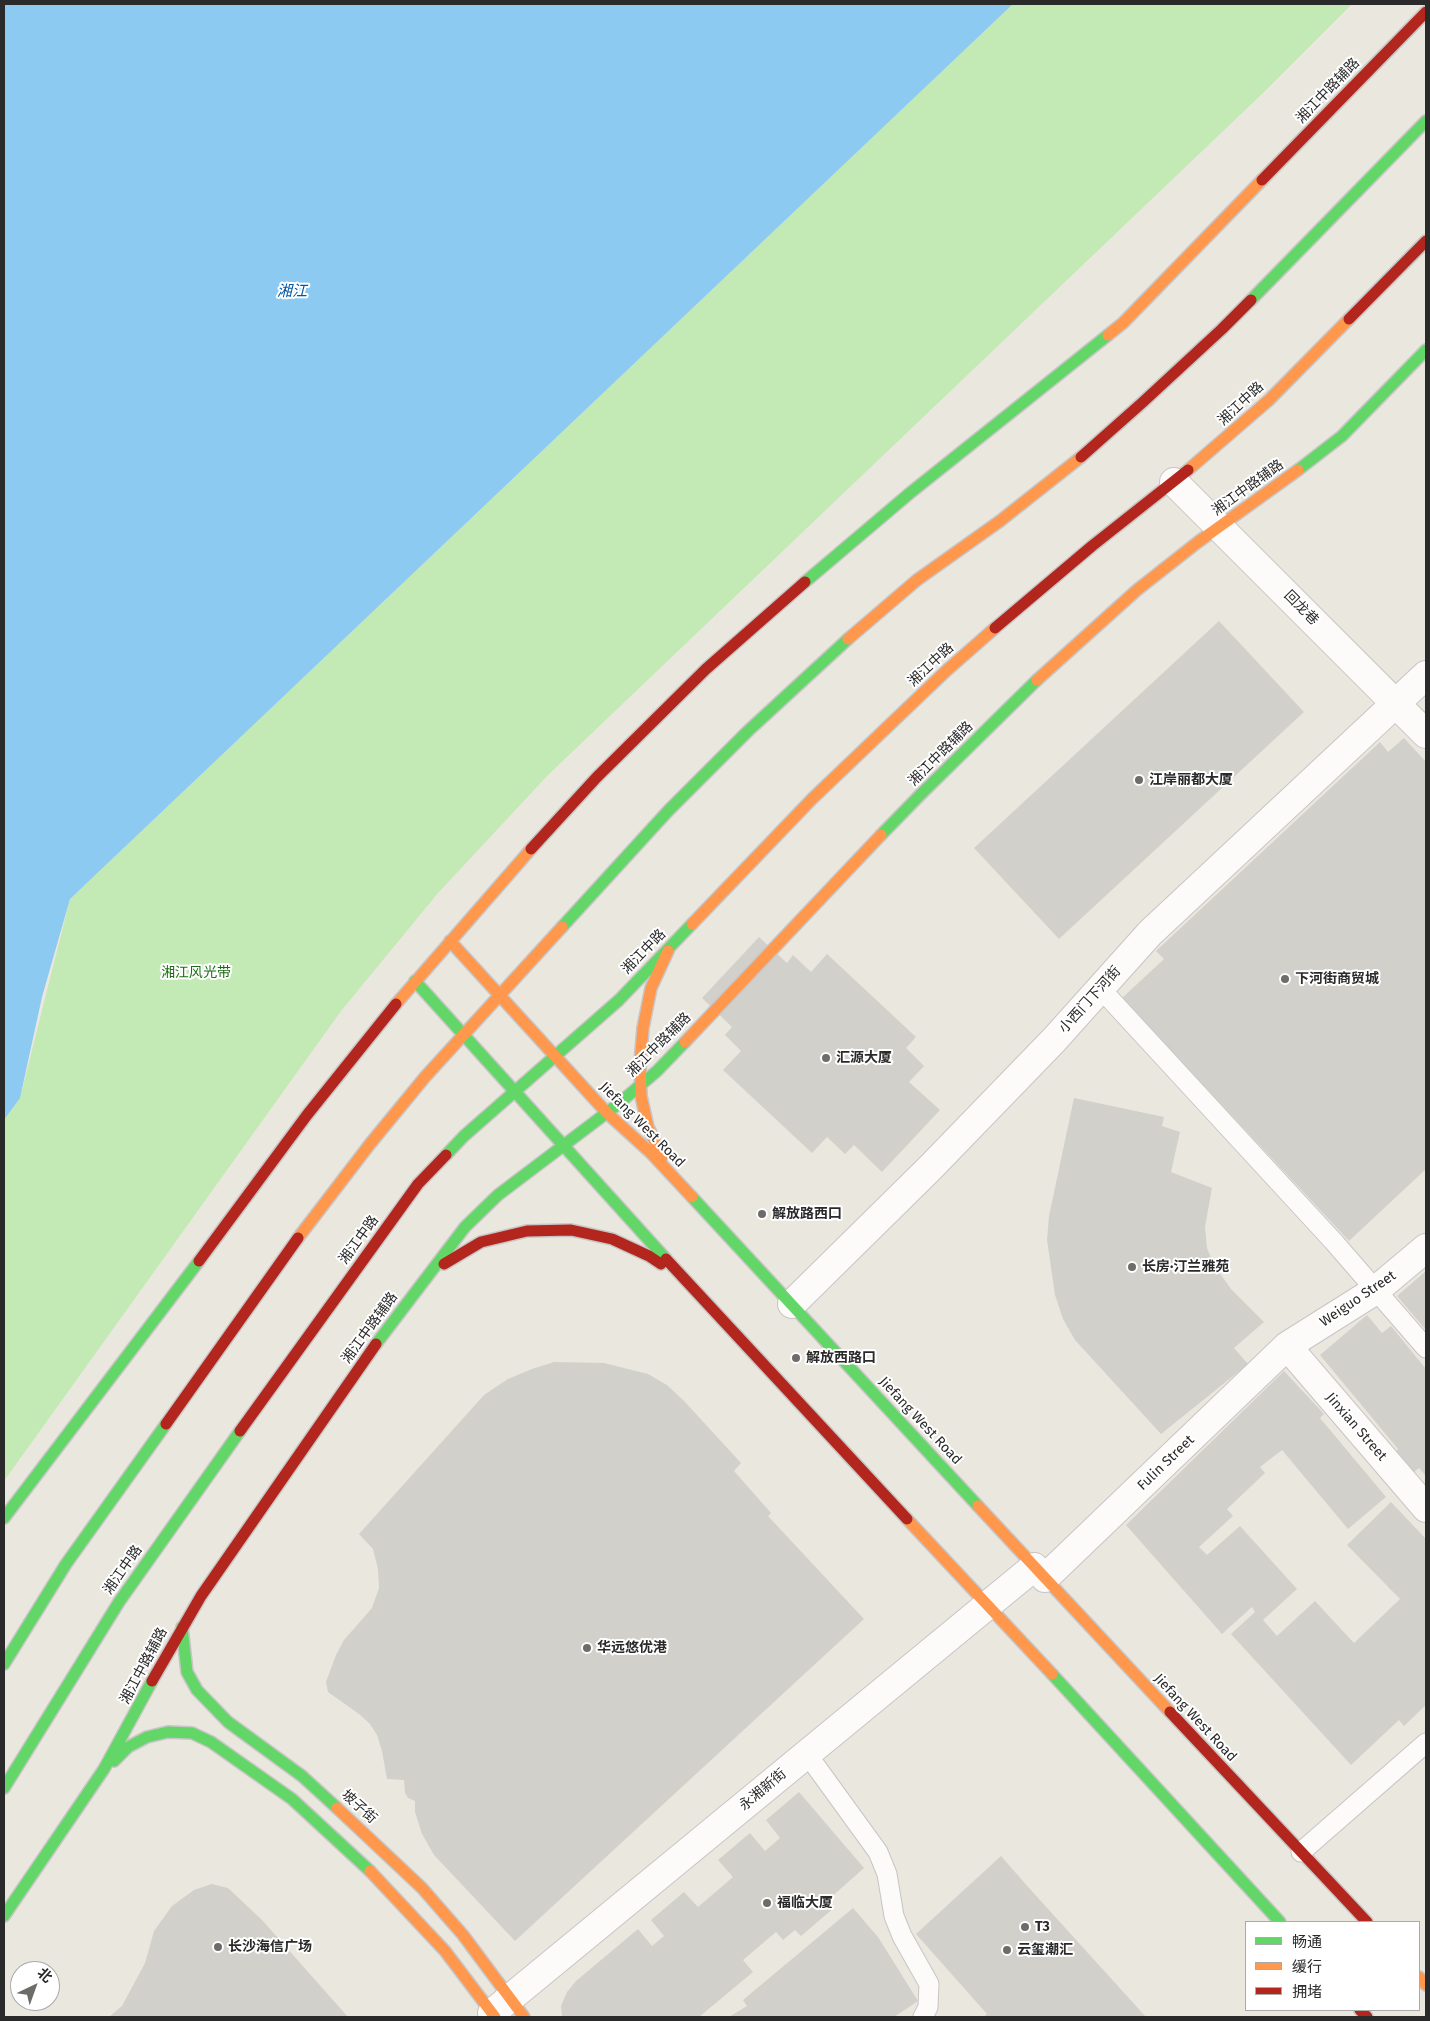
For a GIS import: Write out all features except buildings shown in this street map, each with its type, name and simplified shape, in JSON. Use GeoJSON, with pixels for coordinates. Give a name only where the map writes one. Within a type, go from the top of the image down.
{"type":"FeatureCollection","features":[{"type":"Feature","properties":{"kind":"main road","name":"湘江中路辅路"},"geometry":{"type":"LineString","coordinates":[[4,1518],[158,1317],[307,1115],[381,1020],[500,882],[597,777],[706,669],[762,618],[910,493],[1123,323],[1426,12]]}},
{"type":"Feature","properties":{"kind":"main road"},"geometry":{"type":"LineString","coordinates":[[4,1664],[66,1564],[304,1230],[370,1144],[464,1034],[668,811],[748,731],[840,644],[917,580],[1000,521],[1063,472],[1143,402],[1222,329],[1426,121]]}},
{"type":"Feature","properties":{"kind":"main road","name":"湘江中路"},"geometry":{"type":"LineString","coordinates":[[4,1788],[119,1602],[412,1192],[464,1136],[619,1000],[812,800],[946,671],[1016,609],[1174,482],[1269,400],[1426,241]]}},
{"type":"Feature","properties":{"kind":"main road","name":"湘江中路辅路"},"geometry":{"type":"LineString","coordinates":[[4,1916],[104,1769],[201,1596],[371,1351],[415,1291],[466,1227],[498,1195],[607,1112],[664,1064],[920,795],[1029,688],[1137,590],[1342,436],[1426,350]]}},
{"type":"Feature","properties":{"kind":"main road","name":"Jiefang West Road"},"geometry":{"type":"LineString","coordinates":[[450,941],[555,1057],[607,1112],[651,1153],[1039,1572],[1367,1921]]}},
{"type":"Feature","properties":{"kind":"main road"},"geometry":{"type":"LineString","coordinates":[[672,944],[651,988],[643,1028],[640,1063],[641,1085],[648,1127],[661,1154],[682,1188]]}},
{"type":"Feature","properties":{"kind":"main road"},"geometry":{"type":"LineString","coordinates":[[414,981],[464,1034],[688,1284],[988,1605],[1279,1921]]}},
{"type":"Feature","properties":{"kind":"main road"},"geometry":{"type":"LineString","coordinates":[[415,1291],[447,1261],[481,1242],[527,1231],[571,1230],[612,1239],[649,1256],[688,1284]]}},
{"type":"Feature","properties":{"kind":"main road","name":"坡子街"},"geometry":{"type":"LineString","coordinates":[[182,1627],[187,1672],[198,1690],[228,1722],[302,1776],[370,1837],[422,1888],[463,1935],[506,2011]]}},
{"type":"Feature","properties":{"kind":"main road"},"geometry":{"type":"LineString","coordinates":[[104,1769],[128,1747],[147,1737],[168,1732],[192,1733],[211,1742],[292,1799],[354,1855],[403,1904],[445,1951],[506,2011]]}},
{"type":"Feature","properties":{"kind":"street","name":"回龙巷"},"geometry":{"type":"LineString","coordinates":[[1174,482],[1426,734]]}},
{"type":"Feature","properties":{"kind":"street","name":"小西门下河街"},"geometry":{"type":"LineString","coordinates":[[792,1304],[931,1167],[1054,1040],[1150,934],[1426,675]]}},
{"type":"Feature","properties":{"kind":"street","name":"Weiguo Street"},"geometry":{"type":"LineString","coordinates":[[1287,1346],[1376,1290],[1426,1248]]}},
{"type":"Feature","properties":{"kind":"street","name":"Jinxian Street"},"geometry":{"type":"LineString","coordinates":[[1287,1346],[1426,1508]]}},
{"type":"Feature","properties":{"kind":"street","name":"Fulin Street"},"geometry":{"type":"LineString","coordinates":[[1039,1572],[1287,1346]]}},
{"type":"Feature","properties":{"kind":"street","name":"永湘新街"},"geometry":{"type":"LineString","coordinates":[[506,2011],[807,1754],[988,1605],[1039,1572]]}},
{"type":"Feature","properties":{"kind":"lane"},"geometry":{"type":"LineString","coordinates":[[1100,988],[1376,1290],[1426,1348]]}},
{"type":"Feature","properties":{"kind":"lane"},"geometry":{"type":"LineString","coordinates":[[1301,1852],[1426,1743]]}},
{"type":"Feature","properties":{"kind":"lane"},"geometry":{"type":"LineString","coordinates":[[807,1754],[878,1852],[887,1874],[894,1916],[902,1936],[929,1984],[928,2007],[923,2017]]}},
{"type":"Feature","properties":{"kind":"green space","name":"湘江风光带"},"geometry":{"type":"Polygon","coordinates":[[[1013,4],[1352,4],[1263,93],[548,775],[438,893],[341,1011],[4,1481],[4,1120],[20,1098],[70,899],[1013,4]]]}},
{"type":"Feature","properties":{"kind":"water","name":"湘江"},"geometry":{"type":"Polygon","coordinates":[[[4,4],[1013,4],[70,899],[42,997],[20,1098],[4,1120],[4,4]]]}},
{"type":"Feature","properties":{"kind":"traffic: fast"},"geometry":{"type":"LineString","coordinates":[[1251,300],[1426,121]]}},
{"type":"Feature","properties":{"kind":"traffic: fast"},"geometry":{"type":"LineString","coordinates":[[805,582],[910,493],[1108,335]]}},
{"type":"Feature","properties":{"kind":"traffic: fast"},"geometry":{"type":"LineString","coordinates":[[1298,470],[1342,436],[1426,350]]}},
{"type":"Feature","properties":{"kind":"traffic: fast"},"geometry":{"type":"LineString","coordinates":[[562,927],[668,811],[748,731],[848,639]]}},
{"type":"Feature","properties":{"kind":"traffic: fast"},"geometry":{"type":"LineString","coordinates":[[881,835],[1037,680]]}},
{"type":"Feature","properties":{"kind":"traffic: fast"},"geometry":{"type":"LineString","coordinates":[[446,1155],[464,1136],[619,1000],[692,924]]}},
{"type":"Feature","properties":{"kind":"traffic: fast"},"geometry":{"type":"LineString","coordinates":[[415,981],[666,1259]]}},
{"type":"Feature","properties":{"kind":"traffic: fast"},"geometry":{"type":"LineString","coordinates":[[376,1344],[465,1227],[498,1195],[617,1105],[657,1071],[685,1042]]}},
{"type":"Feature","properties":{"kind":"traffic: fast"},"geometry":{"type":"LineString","coordinates":[[692,1197],[978,1506]]}},
{"type":"Feature","properties":{"kind":"traffic: fast"},"geometry":{"type":"LineString","coordinates":[[4,1518],[199,1261]]}},
{"type":"Feature","properties":{"kind":"traffic: fast"},"geometry":{"type":"LineString","coordinates":[[4,1664],[66,1564],[166,1424]]}},
{"type":"Feature","properties":{"kind":"traffic: fast"},"geometry":{"type":"LineString","coordinates":[[4,1788],[119,1602],[240,1431]]}},
{"type":"Feature","properties":{"kind":"traffic: fast"},"geometry":{"type":"LineString","coordinates":[[182,1627],[187,1672],[197,1690],[228,1722],[302,1776],[337,1808]]}},
{"type":"Feature","properties":{"kind":"traffic: fast"},"geometry":{"type":"LineString","coordinates":[[1052,1674],[1279,1921]]}},
{"type":"Feature","properties":{"kind":"traffic: fast"},"geometry":{"type":"LineString","coordinates":[[4,1916],[104,1769],[152,1681]]}},
{"type":"Feature","properties":{"kind":"traffic: fast"},"geometry":{"type":"LineString","coordinates":[[114,1761],[128,1747],[147,1737],[168,1732],[192,1733],[211,1742],[292,1799],[370,1871]]}},
{"type":"Feature","properties":{"kind":"traffic: slow"},"geometry":{"type":"LineString","coordinates":[[1108,335],[1123,323],[1262,180]]}},
{"type":"Feature","properties":{"kind":"traffic: slow"},"geometry":{"type":"LineString","coordinates":[[1188,470],[1269,400],[1349,319]]}},
{"type":"Feature","properties":{"kind":"traffic: slow"},"geometry":{"type":"LineString","coordinates":[[848,639],[917,580],[1000,521],[1081,457]]}},
{"type":"Feature","properties":{"kind":"traffic: slow"},"geometry":{"type":"LineString","coordinates":[[1037,680],[1137,590],[1198,542],[1298,470]]}},
{"type":"Feature","properties":{"kind":"traffic: slow"},"geometry":{"type":"LineString","coordinates":[[692,924],[812,799],[946,671],[995,628]]}},
{"type":"Feature","properties":{"kind":"traffic: slow"},"geometry":{"type":"LineString","coordinates":[[685,1042],[881,835]]}},
{"type":"Feature","properties":{"kind":"traffic: slow"},"geometry":{"type":"LineString","coordinates":[[396,1004],[531,849]]}},
{"type":"Feature","properties":{"kind":"traffic: slow"},"geometry":{"type":"LineString","coordinates":[[298,1238],[370,1144],[425,1077],[562,927]]}},
{"type":"Feature","properties":{"kind":"traffic: slow"},"geometry":{"type":"LineString","coordinates":[[450,941],[607,1113],[651,1153],[692,1197]]}},
{"type":"Feature","properties":{"kind":"traffic: slow"},"geometry":{"type":"LineString","coordinates":[[662,1157],[648,1127],[641,1096],[640,1063],[643,1028],[651,988],[668,951]]}},
{"type":"Feature","properties":{"kind":"traffic: slow"},"geometry":{"type":"LineString","coordinates":[[978,1506],[1170,1712]]}},
{"type":"Feature","properties":{"kind":"traffic: slow"},"geometry":{"type":"LineString","coordinates":[[907,1519],[1052,1674]]}},
{"type":"Feature","properties":{"kind":"traffic: slow"},"geometry":{"type":"LineString","coordinates":[[337,1808],[422,1888],[463,1935],[524,2017]]}},
{"type":"Feature","properties":{"kind":"traffic: slow"},"geometry":{"type":"LineString","coordinates":[[370,1871],[445,1951],[495,2017]]}},
{"type":"Feature","properties":{"kind":"traffic: slow"},"geometry":{"type":"LineString","coordinates":[[1420,1978],[1426,1985]]}},
{"type":"Feature","properties":{"kind":"traffic: jam"},"geometry":{"type":"LineString","coordinates":[[1262,180],[1426,12]]}},
{"type":"Feature","properties":{"kind":"traffic: jam"},"geometry":{"type":"LineString","coordinates":[[1349,319],[1426,241]]}},
{"type":"Feature","properties":{"kind":"traffic: jam"},"geometry":{"type":"LineString","coordinates":[[1081,457],[1143,402],[1251,300]]}},
{"type":"Feature","properties":{"kind":"traffic: jam"},"geometry":{"type":"LineString","coordinates":[[995,628],[1092,546],[1188,470]]}},
{"type":"Feature","properties":{"kind":"traffic: jam"},"geometry":{"type":"LineString","coordinates":[[531,849],[597,777],[706,669],[805,582]]}},
{"type":"Feature","properties":{"kind":"traffic: jam"},"geometry":{"type":"LineString","coordinates":[[199,1261],[307,1115],[396,1004]]}},
{"type":"Feature","properties":{"kind":"traffic: jam"},"geometry":{"type":"LineString","coordinates":[[240,1431],[418,1184],[446,1155]]}},
{"type":"Feature","properties":{"kind":"traffic: jam"},"geometry":{"type":"LineString","coordinates":[[444,1264],[481,1242],[527,1231],[571,1230],[612,1239],[649,1256],[661,1264]]}},
{"type":"Feature","properties":{"kind":"traffic: jam"},"geometry":{"type":"LineString","coordinates":[[166,1424],[298,1238]]}},
{"type":"Feature","properties":{"kind":"traffic: jam"},"geometry":{"type":"LineString","coordinates":[[666,1259],[907,1519]]}},
{"type":"Feature","properties":{"kind":"traffic: jam"},"geometry":{"type":"LineString","coordinates":[[152,1681],[201,1596],[376,1344]]}},
{"type":"Feature","properties":{"kind":"traffic: jam"},"geometry":{"type":"LineString","coordinates":[[1170,1712],[1366,1921]]}},
{"type":"Feature","properties":{"kind":"traffic: jam"},"geometry":{"type":"LineString","coordinates":[[1361,2011],[1367,2017]]}},
{"type":"Feature","properties":{"kind":"place","name":"江岸丽都大厦"},"geometry":{"type":"Point","coordinates":[1139,780]}},
{"type":"Feature","properties":{"kind":"place","name":"下河街商贸城"},"geometry":{"type":"Point","coordinates":[1285,979]}},
{"type":"Feature","properties":{"kind":"place","name":"汇源大厦"},"geometry":{"type":"Point","coordinates":[826,1058]}},
{"type":"Feature","properties":{"kind":"place","name":"解放路西口"},"geometry":{"type":"Point","coordinates":[762,1214]}},
{"type":"Feature","properties":{"kind":"place","name":"长房·汀兰雅苑"},"geometry":{"type":"Point","coordinates":[1132,1267]}},
{"type":"Feature","properties":{"kind":"place","name":"解放西路口"},"geometry":{"type":"Point","coordinates":[796,1358]}},
{"type":"Feature","properties":{"kind":"place","name":"华远悠优港"},"geometry":{"type":"Point","coordinates":[587,1648]}},
{"type":"Feature","properties":{"kind":"place","name":"福临大厦"},"geometry":{"type":"Point","coordinates":[767,1903]}},
{"type":"Feature","properties":{"kind":"place","name":"T3"},"geometry":{"type":"Point","coordinates":[1025,1927]}},
{"type":"Feature","properties":{"kind":"place","name":"长沙海信广场"},"geometry":{"type":"Point","coordinates":[218,1947]}},
{"type":"Feature","properties":{"kind":"place","name":"云玺潮汇"},"geometry":{"type":"Point","coordinates":[1007,1950]}}]}
